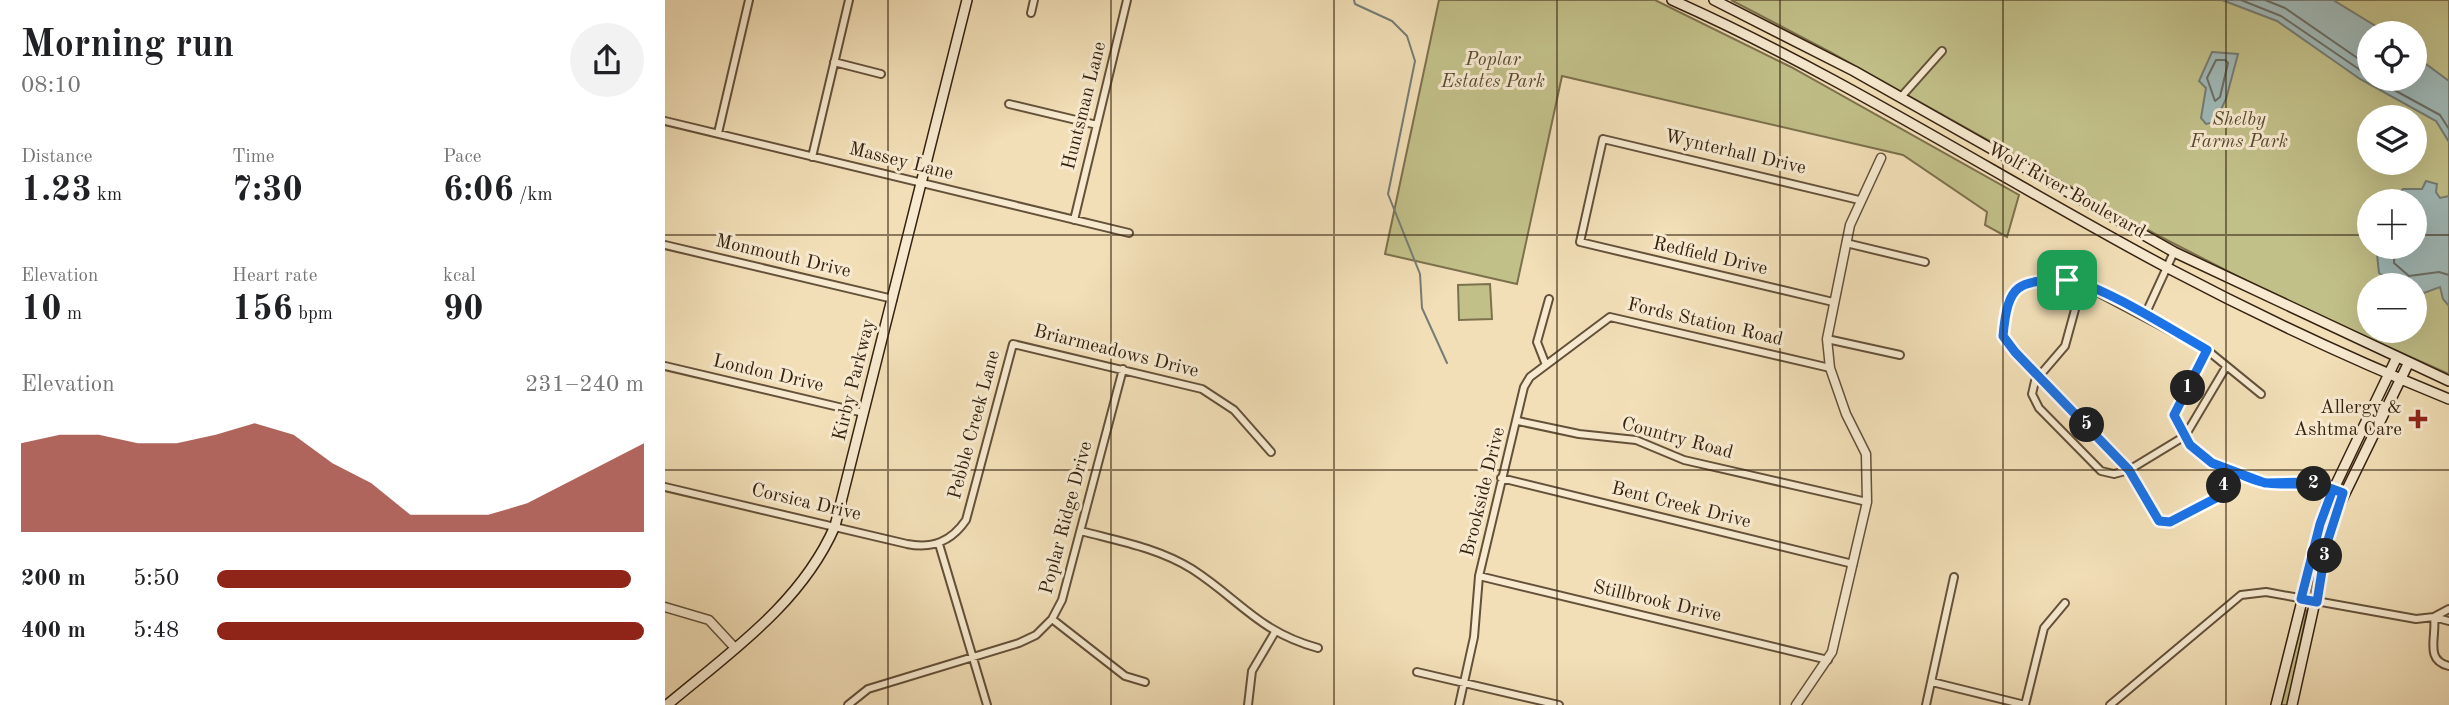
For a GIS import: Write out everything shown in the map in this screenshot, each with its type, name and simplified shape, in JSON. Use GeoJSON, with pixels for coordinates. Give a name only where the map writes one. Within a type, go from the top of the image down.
{"type":"FeatureCollection","features":[{"type":"Feature","properties":{"kind":"main road","name":"Kirby Parkway"},"geometry":{"type":"LineString","coordinates":[[667,705],[793,596],[815,566],[835,526],[923,184],[967,0]]}},
{"type":"Feature","properties":{"kind":"main road","name":"Wolf River Boulevard"},"geometry":{"type":"LineString","coordinates":[[1672,0],[1845,87],[2168,267],[2389,374],[2449,399]]}},
{"type":"Feature","properties":{"kind":"main road","name":"Wolf River Boulevard"},"geometry":{"type":"LineString","coordinates":[[1714,0],[1901,97],[2174,251],[2396,359],[2449,381]]}},
{"type":"Feature","properties":{"kind":"main road"},"geometry":{"type":"LineString","coordinates":[[2276,705],[2320,524],[2333,489],[2396,359]]}},
{"type":"Feature","properties":{"kind":"main road"},"geometry":{"type":"LineString","coordinates":[[2292,705],[2317,602],[2326,546],[2343,493],[2407,363]]}},
{"type":"Feature","properties":{"kind":"street"},"geometry":{"type":"LineString","coordinates":[[717,133],[749,0]]}},
{"type":"Feature","properties":{"kind":"street"},"geometry":{"type":"LineString","coordinates":[[811,157],[849,0]]}},
{"type":"Feature","properties":{"kind":"street"},"geometry":{"type":"LineString","coordinates":[[1031,13],[1034,0]]}},
{"type":"Feature","properties":{"kind":"street","name":"Huntsman Lane"},"geometry":{"type":"LineString","coordinates":[[1074,220],[1127,0]]}},
{"type":"Feature","properties":{"kind":"street"},"geometry":{"type":"LineString","coordinates":[[1901,97],[1942,51]]}},
{"type":"Feature","properties":{"kind":"street"},"geometry":{"type":"LineString","coordinates":[[834,62],[881,74]]}},
{"type":"Feature","properties":{"kind":"street"},"geometry":{"type":"LineString","coordinates":[[1009,104],[1097,125]]}},
{"type":"Feature","properties":{"kind":"street","name":"Massey Lane"},"geometry":{"type":"LineString","coordinates":[[665,121],[1129,233]]}},
{"type":"Feature","properties":{"kind":"street","name":"Wynterhall Drive"},"geometry":{"type":"LineString","coordinates":[[1580,242],[1603,139],[1859,200]]}},
{"type":"Feature","properties":{"kind":"street"},"geometry":{"type":"LineString","coordinates":[[1796,705],[1828,660],[1867,502],[1866,454],[1846,414],[1830,368],[1827,339],[1846,243],[1859,200],[1881,158]]}},
{"type":"Feature","properties":{"kind":"street","name":"Redfield Drive"},"geometry":{"type":"LineString","coordinates":[[1580,242],[1833,302]]}},
{"type":"Feature","properties":{"kind":"street"},"geometry":{"type":"LineString","coordinates":[[1846,243],[1925,262]]}},
{"type":"Feature","properties":{"kind":"street","name":"Monmouth Drive"},"geometry":{"type":"LineString","coordinates":[[665,245],[893,299]]}},
{"type":"Feature","properties":{"kind":"street"},"geometry":{"type":"LineString","coordinates":[[2145,315],[2174,251]]}},
{"type":"Feature","properties":{"kind":"street"},"geometry":{"type":"LineString","coordinates":[[2231,470],[2218,497],[2166,523],[2157,517],[2129,470],[2015,352],[2003,336],[2010,301],[2017,288],[2038,281],[2072,280],[2145,315],[2207,350],[2260,394]]}},
{"type":"Feature","properties":{"kind":"street"},"geometry":{"type":"LineString","coordinates":[[2082,284],[2065,346],[2039,375],[2032,389],[2039,408],[2101,471],[2114,474],[2129,470],[2185,436],[2226,367]]}},
{"type":"Feature","properties":{"kind":"street"},"geometry":{"type":"LineString","coordinates":[[1546,365],[1537,342],[1549,299]]}},
{"type":"Feature","properties":{"kind":"street","name":"Fords Station Road"},"geometry":{"type":"LineString","coordinates":[[1546,365],[1610,317],[1830,368]]}},
{"type":"Feature","properties":{"kind":"street"},"geometry":{"type":"LineString","coordinates":[[1827,339],[1900,355]]}},
{"type":"Feature","properties":{"kind":"street","name":"Briarmeadows Drive"},"geometry":{"type":"LineString","coordinates":[[1013,344],[1183,383],[1211,394],[1234,410],[1271,452]]}},
{"type":"Feature","properties":{"kind":"street","name":"Pebble Creek Lane"},"geometry":{"type":"LineString","coordinates":[[939,544],[956,533],[968,513],[1013,344]]}},
{"type":"Feature","properties":{"kind":"street"},"geometry":{"type":"LineString","coordinates":[[2207,350],[2174,415],[2185,436],[2203,456],[2265,483],[2308,482],[2343,493]]}},
{"type":"Feature","properties":{"kind":"street","name":"Brookside Drive"},"geometry":{"type":"LineString","coordinates":[[1459,705],[1474,637],[1479,576],[1501,478],[1527,381],[1546,365]]}},
{"type":"Feature","properties":{"kind":"street","name":"London Drive"},"geometry":{"type":"LineString","coordinates":[[665,366],[865,413]]}},
{"type":"Feature","properties":{"kind":"street","name":"Poplar Ridge Drive"},"geometry":{"type":"LineString","coordinates":[[848,705],[868,689],[1027,639],[1052,619],[1062,600],[1123,369]]}},
{"type":"Feature","properties":{"kind":"street","name":"Country Road"},"geometry":{"type":"LineString","coordinates":[[1518,421],[1579,434],[1636,440],[1684,460],[1867,502]]}},
{"type":"Feature","properties":{"kind":"street","name":"Bent Creek Drive"},"geometry":{"type":"LineString","coordinates":[[1501,478],[1853,564]]}},
{"type":"Feature","properties":{"kind":"street","name":"Corsica Drive"},"geometry":{"type":"LineString","coordinates":[[665,487],[916,546],[939,544]]}},
{"type":"Feature","properties":{"kind":"street"},"geometry":{"type":"LineString","coordinates":[[1081,531],[1170,556],[1195,571],[1275,632],[1318,648]]}},
{"type":"Feature","properties":{"kind":"street"},"geometry":{"type":"LineString","coordinates":[[939,544],[987,705]]}},
{"type":"Feature","properties":{"kind":"street","name":"Stillbrook Drive"},"geometry":{"type":"LineString","coordinates":[[1479,576],[1828,660]]}},
{"type":"Feature","properties":{"kind":"street"},"geometry":{"type":"LineString","coordinates":[[1926,705],[1954,577]]}},
{"type":"Feature","properties":{"kind":"street"},"geometry":{"type":"LineString","coordinates":[[2110,705],[2241,595],[2266,592],[2416,619],[2434,617],[2449,621]]}},
{"type":"Feature","properties":{"kind":"street"},"geometry":{"type":"LineString","coordinates":[[1932,682],[2025,705],[2044,628],[2065,603]]}},
{"type":"Feature","properties":{"kind":"street"},"geometry":{"type":"LineString","coordinates":[[665,607],[704,617],[735,648]]}},
{"type":"Feature","properties":{"kind":"street"},"geometry":{"type":"LineString","coordinates":[[2434,617],[2449,609]]}},
{"type":"Feature","properties":{"kind":"street"},"geometry":{"type":"LineString","coordinates":[[2434,617],[2433,657],[2439,663],[2449,666]]}},
{"type":"Feature","properties":{"kind":"street"},"geometry":{"type":"LineString","coordinates":[[1052,619],[1125,676],[1145,682]]}},
{"type":"Feature","properties":{"kind":"street"},"geometry":{"type":"LineString","coordinates":[[1248,705],[1252,671],[1275,632]]}},
{"type":"Feature","properties":{"kind":"street"},"geometry":{"type":"LineString","coordinates":[[1417,672],[1559,705]]}},
{"type":"Feature","properties":{"kind":"green space","name":"Poplar Estates Park"},"geometry":{"type":"Polygon","coordinates":[[[1439,0],[1655,0],[1791,67],[2019,195],[2007,237],[1985,225],[1987,212],[1903,155],[1562,76],[1517,284],[1385,254],[1439,0]]]}},
{"type":"Feature","properties":{"kind":"green space","name":"Shelby Farms Park"},"geometry":{"type":"Polygon","coordinates":[[[1731,0],[2449,0],[2449,374],[2380,343],[2427,343],[2427,273],[2357,273],[2357,333],[2290,303],[2161,237],[1830,52],[1731,0]]]}},
{"type":"Feature","properties":{"kind":"green space"},"geometry":{"type":"Polygon","coordinates":[[[1490,284],[1492,319],[1459,320],[1458,285],[1490,284]]]}},
{"type":"Feature","properties":{"kind":"green space"},"geometry":{"type":"Polygon","coordinates":[[[2304,609],[2307,611],[2288,705],[2280,705],[2304,609]]]}},
{"type":"Feature","properties":{"kind":"water"},"geometry":{"type":"Polygon","coordinates":[[[2222,0],[2333,0],[2367,21],[2357,21],[2357,77],[2277,21],[2222,0]]]}},
{"type":"Feature","properties":{"kind":"water"},"geometry":{"type":"Polygon","coordinates":[[[2212,52],[2238,54],[2226,99],[2215,122],[2206,124],[2201,118],[2206,88],[2199,81],[2212,52]]]}},
{"type":"Feature","properties":{"kind":"water"},"geometry":{"type":"Polygon","coordinates":[[[2427,65],[2449,81],[2449,142],[2436,121],[2427,116],[2427,105],[2407,105],[2382,91],[2427,91],[2427,65]]]}},
{"type":"Feature","properties":{"kind":"water"},"geometry":{"type":"Polygon","coordinates":[[[2426,181],[2437,184],[2436,192],[2440,198],[2449,196],[2449,306],[2443,299],[2440,287],[2427,292],[2427,273],[2379,273],[2378,259],[2427,259],[2427,189],[2422,189],[2426,181]]]}},
{"type":"Feature","properties":{"kind":"waterway"},"geometry":{"type":"LineString","coordinates":[[1354,0],[1355,4],[1392,21],[1407,36],[1415,61],[1388,194],[1420,274],[1422,308],[1447,363]]}},
{"type":"Feature","properties":{"kind":"place","name":"Allergy & Ashtma Care"},"geometry":{"type":"Point","coordinates":[2418,419]}},
{"type":"Feature","properties":{"kind":"route"},"geometry":{"type":"LineString","coordinates":[[2067,280],[2028,281],[2017,288],[2010,301],[2003,336],[2015,352],[2129,470],[2159,521],[2170,522],[2218,497],[2222,491],[2231,470],[2265,483],[2308,482],[2333,489],[2343,493],[2326,546],[2317,602],[2301,599],[2320,524],[2333,489],[2308,482],[2265,483],[2212,463],[2203,456],[2190,445],[2174,415],[2207,350],[2145,315],[2082,284],[2067,280]]}}]}
